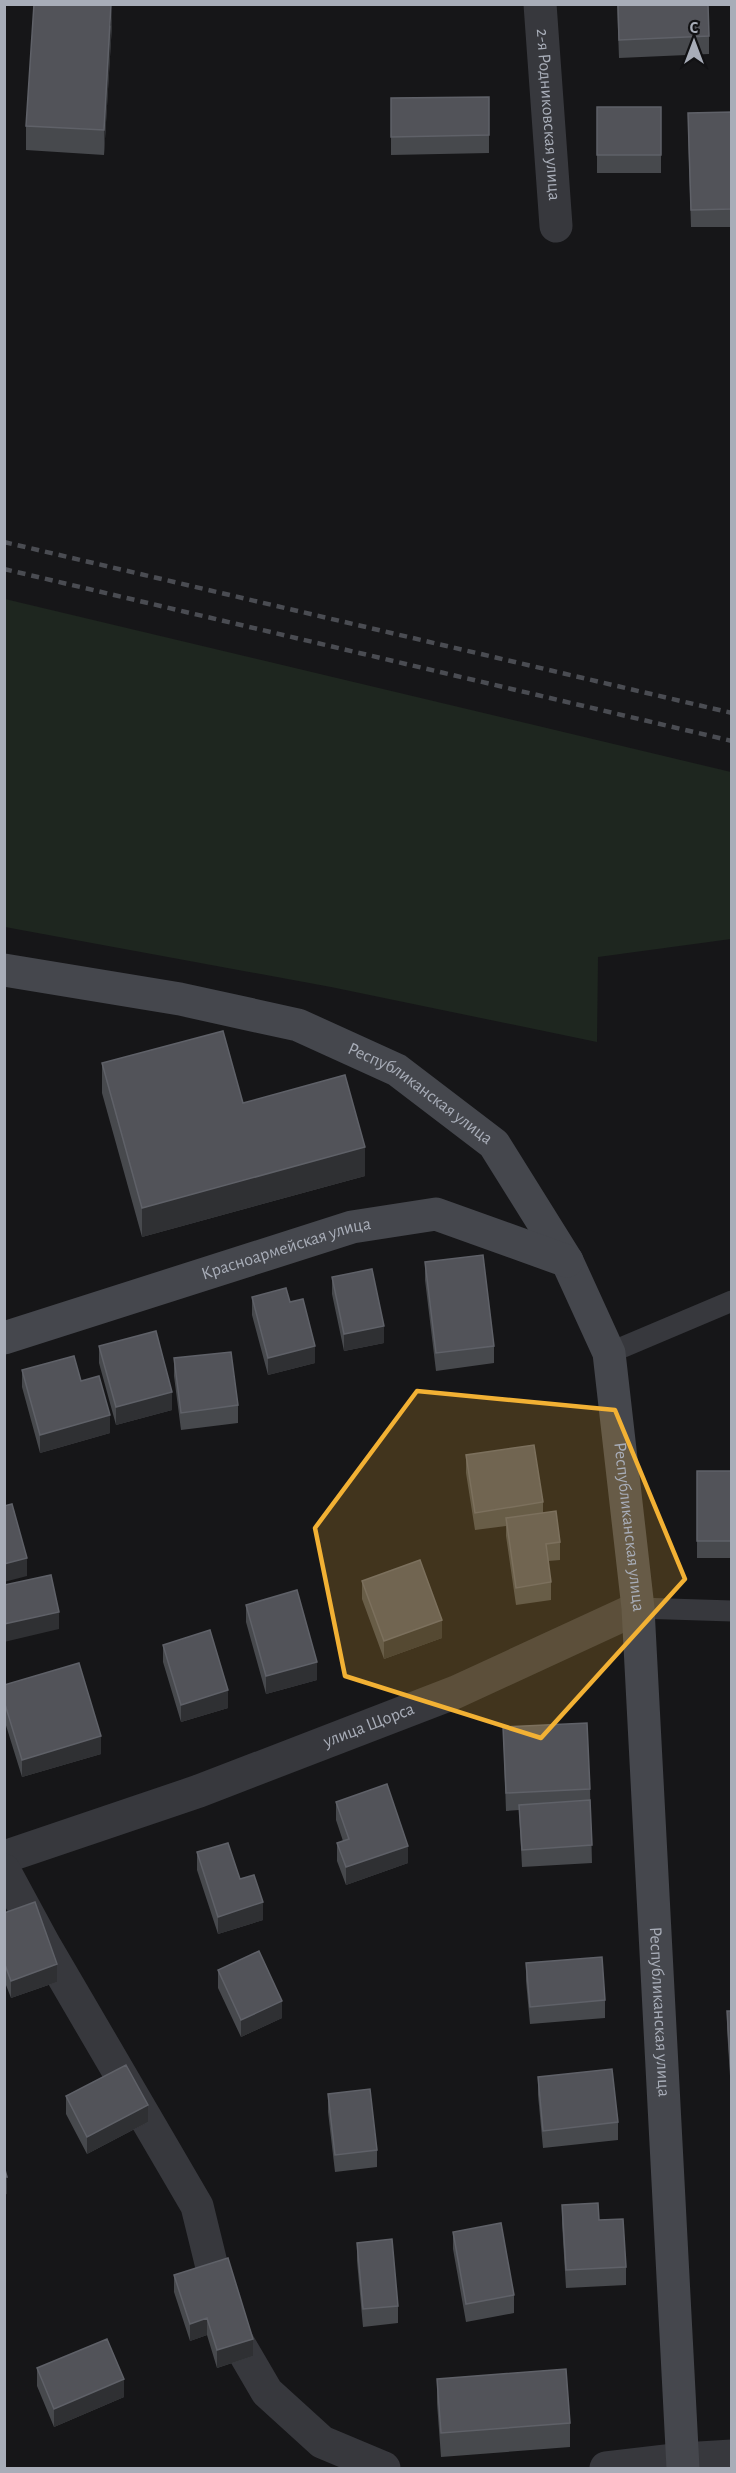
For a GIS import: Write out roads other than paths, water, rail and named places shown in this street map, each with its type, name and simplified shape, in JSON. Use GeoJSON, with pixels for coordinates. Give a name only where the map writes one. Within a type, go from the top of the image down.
{"type":"FeatureCollection","features":[{"type":"Feature","properties":{"kind":"street","name":"2-я Родниковская улица"},"geometry":{"type":"LineString","coordinates":[[540,4],[555,226]]}},
{"type":"Feature","properties":{"kind":"street","name":"Республиканская улица"},"geometry":{"type":"LineString","coordinates":[[4,970],[180,999],[298,1025],[397,1070],[494,1144],[567,1261],[609,1353],[638,1608],[683,2464]]}},
{"type":"Feature","properties":{"kind":"street","name":"Красноармейская улица"},"geometry":{"type":"LineString","coordinates":[[4,1338],[352,1227],[436,1214],[567,1261]]}},
{"type":"Feature","properties":{"kind":"street","name":"улица Щорса"},"geometry":{"type":"LineString","coordinates":[[4,1857],[200,1791],[456,1692],[638,1608]]}},
{"type":"Feature","properties":{"kind":"street"},"geometry":{"type":"LineString","coordinates":[[4,1870],[50,1954],[197,2206],[225,2320],[267,2392],[322,2442],[384,2469]]}},
{"type":"Feature","properties":{"kind":"street"},"geometry":{"type":"LineString","coordinates":[[606,2469],[683,2464],[732,2456]]}},
{"type":"Feature","properties":{"kind":"lane"},"geometry":{"type":"LineString","coordinates":[[609,1353],[732,1302]]}},
{"type":"Feature","properties":{"kind":"lane","name":"улица Щорса"},"geometry":{"type":"LineString","coordinates":[[638,1608],[732,1611]]}},
{"type":"Feature","properties":{"kind":"railway"},"geometry":{"type":"LineString","coordinates":[[4,542],[732,713]]}},
{"type":"Feature","properties":{"kind":"railway"},"geometry":{"type":"LineString","coordinates":[[4,569],[732,741]]}}]}
